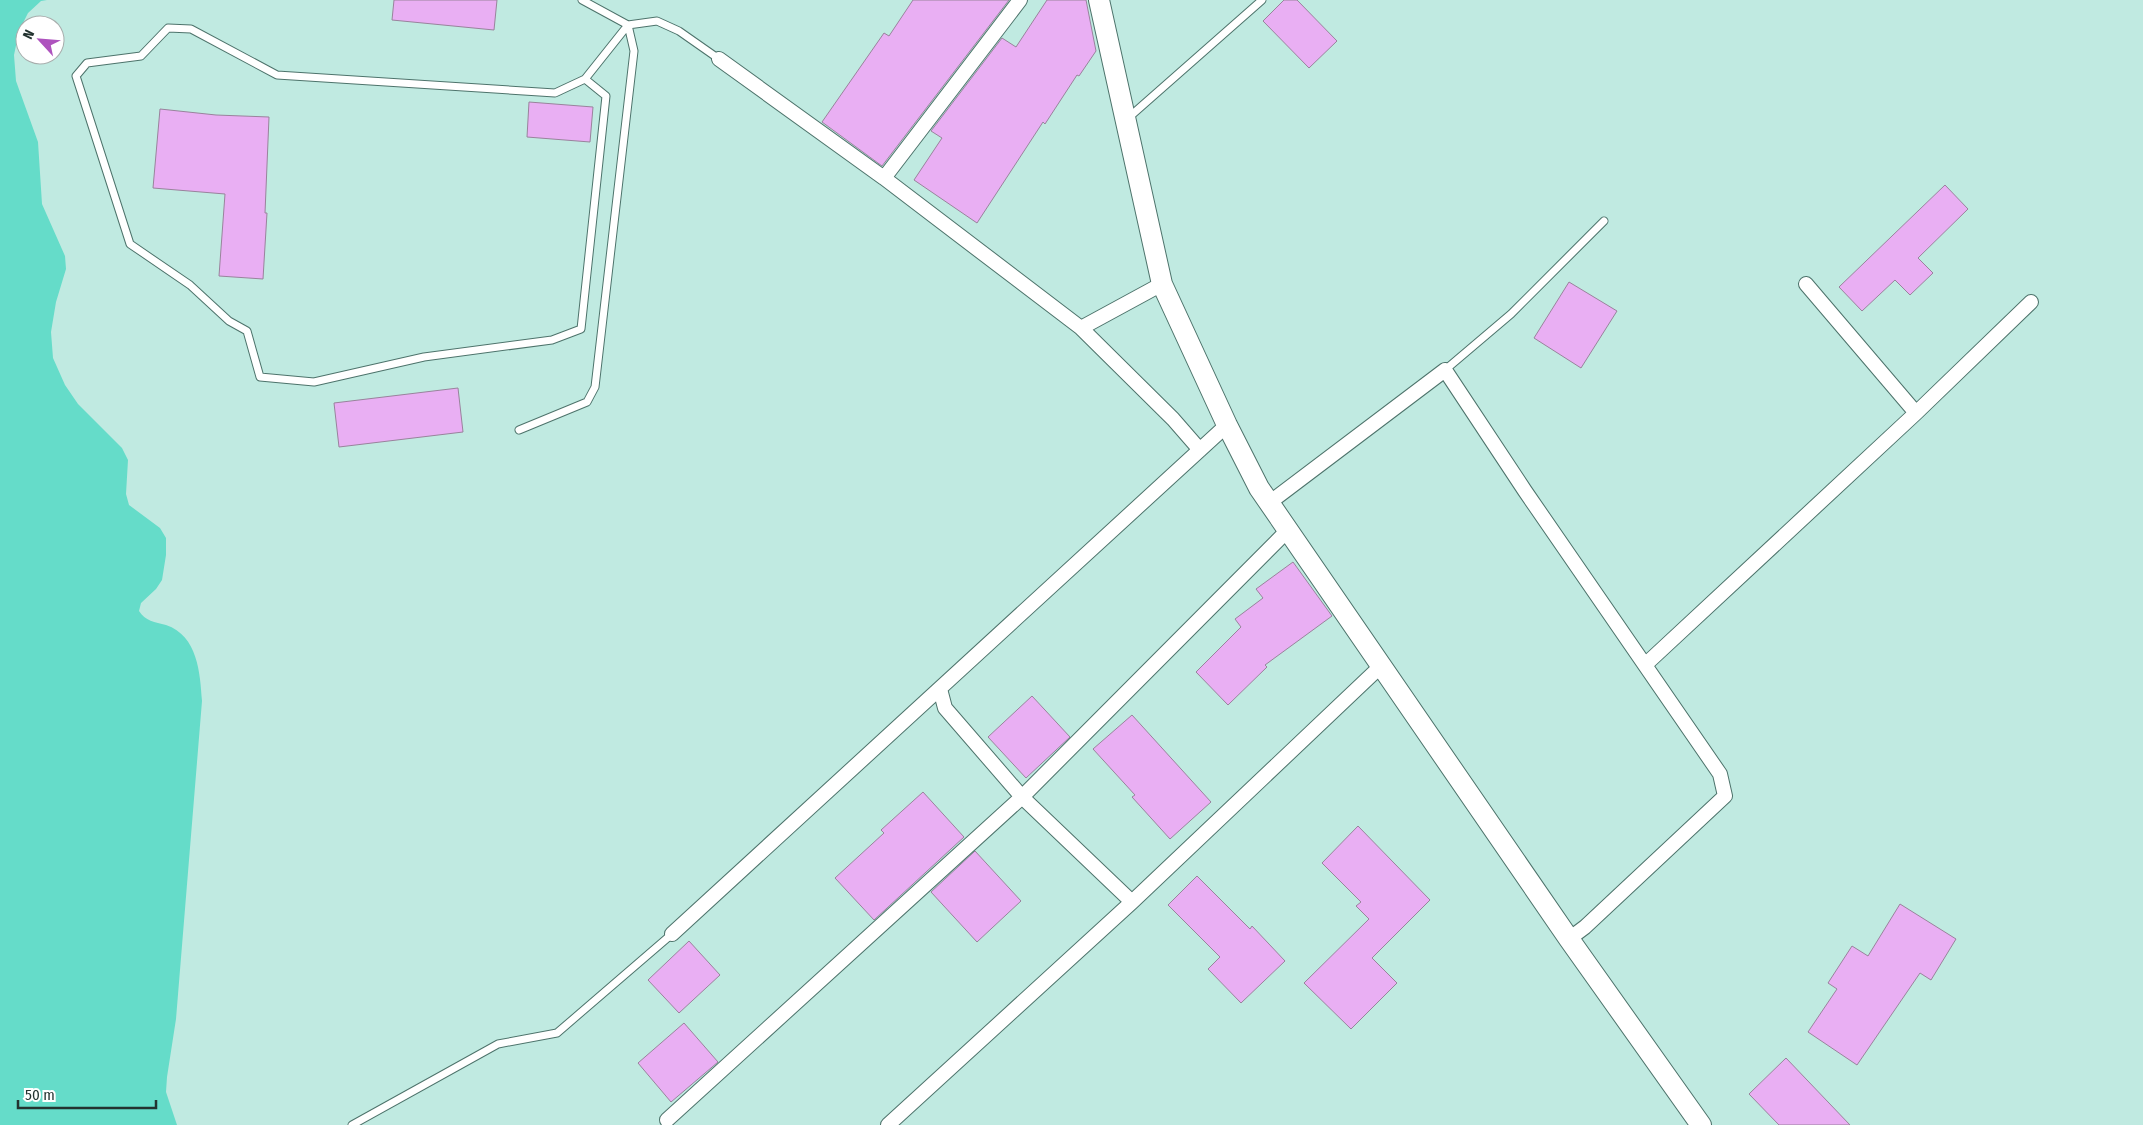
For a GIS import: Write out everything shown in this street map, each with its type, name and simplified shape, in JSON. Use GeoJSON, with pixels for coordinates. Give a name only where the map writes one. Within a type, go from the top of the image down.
{"type":"FeatureCollection","features":[{"type":"Feature","properties":{"kind":"main road"},"geometry":{"type":"LineString","coordinates":[[1100,0],[1162,284],[1227,426],[1259,488],[1569,939],[1701,1125]]}},
{"type":"Feature","properties":{"kind":"street"},"geometry":{"type":"LineString","coordinates":[[884,178],[1020,0]]}},
{"type":"Feature","properties":{"kind":"street"},"geometry":{"type":"LineString","coordinates":[[719,59],[884,178],[1081,328],[1173,419],[1200,450]]}},
{"type":"Feature","properties":{"kind":"street"},"geometry":{"type":"LineString","coordinates":[[1081,328],[1162,284]]}},
{"type":"Feature","properties":{"kind":"street"},"geometry":{"type":"LineString","coordinates":[[1806,284],[1916,413]]}},
{"type":"Feature","properties":{"kind":"street"},"geometry":{"type":"LineString","coordinates":[[1645,665],[1916,413],[2031,302]]}},
{"type":"Feature","properties":{"kind":"street"},"geometry":{"type":"LineString","coordinates":[[1269,503],[1445,370],[1525,491],[1720,774],[1725,796],[1585,927],[1569,939]]}},
{"type":"Feature","properties":{"kind":"street"},"geometry":{"type":"LineString","coordinates":[[672,934],[1227,426]]}},
{"type":"Feature","properties":{"kind":"street"},"geometry":{"type":"LineString","coordinates":[[667,1120],[1022,797],[1287,531]]}},
{"type":"Feature","properties":{"kind":"street"},"geometry":{"type":"LineString","coordinates":[[888,1125],[1132,902],[1382,665]]}},
{"type":"Feature","properties":{"kind":"street"},"geometry":{"type":"LineString","coordinates":[[940,689],[945,708],[1022,797],[1132,902]]}},
{"type":"Feature","properties":{"kind":"lane"},"geometry":{"type":"LineString","coordinates":[[582,0],[628,24],[656,21],[680,31],[719,59]]}},
{"type":"Feature","properties":{"kind":"lane"},"geometry":{"type":"LineString","coordinates":[[1127,119],[1262,0]]}},
{"type":"Feature","properties":{"kind":"lane"},"geometry":{"type":"LineString","coordinates":[[585,79],[606,96],[580,329],[552,340],[424,357],[314,382],[260,377],[247,331],[229,321],[190,285],[130,244],[76,76],[87,63],[141,56],[168,28],[191,29],[277,75],[555,93],[585,79],[628,24]]}},
{"type":"Feature","properties":{"kind":"lane"},"geometry":{"type":"LineString","coordinates":[[519,430],[587,402],[595,387],[634,51],[628,24]]}},
{"type":"Feature","properties":{"kind":"lane"},"geometry":{"type":"LineString","coordinates":[[1445,370],[1511,314],[1604,220]]}},
{"type":"Feature","properties":{"kind":"lane"},"geometry":{"type":"LineString","coordinates":[[352,1125],[498,1044],[557,1033],[672,934]]}},
{"type":"Feature","properties":{"kind":"shaded area"},"geometry":{"type":"Polygon","coordinates":[[[0,0],[47,0],[41,1],[27,15],[15,15],[14,55],[16,81],[38,142],[42,204],[65,256],[66,269],[56,302],[51,332],[53,358],[65,385],[78,404],[122,448],[128,460],[126,494],[129,505],[160,528],[166,538],[166,555],[162,580],[156,589],[141,603],[139,611],[147,619],[177,630],[191,646],[198,668],[202,701],[176,1019],[166,1092],[177,1125],[0,1125],[0,0]]]}},
{"type":"Feature","properties":{"kind":"building"},"geometry":{"type":"Polygon","coordinates":[[[394,0],[497,0],[494,30],[392,20],[394,0]]]}},
{"type":"Feature","properties":{"kind":"building"},"geometry":{"type":"Polygon","coordinates":[[[913,0],[1009,0],[882,166],[822,122],[884,33],[889,36],[913,0]]]}},
{"type":"Feature","properties":{"kind":"building"},"geometry":{"type":"Polygon","coordinates":[[[1047,0],[1086,0],[1096,51],[1079,76],[1077,75],[1045,124],[1043,122],[977,223],[914,180],[942,138],[931,131],[1002,38],[1016,47],[1047,0]]]}},
{"type":"Feature","properties":{"kind":"building"},"geometry":{"type":"Polygon","coordinates":[[[1284,0],[1297,0],[1337,41],[1309,68],[1263,21],[1284,0]]]}},
{"type":"Feature","properties":{"kind":"building"},"geometry":{"type":"Polygon","coordinates":[[[529,102],[593,107],[590,142],[527,137],[529,102]]]}},
{"type":"Feature","properties":{"kind":"building"},"geometry":{"type":"Polygon","coordinates":[[[160,109],[216,115],[269,117],[265,213],[267,213],[263,279],[219,276],[225,194],[153,188],[160,109]]]}},
{"type":"Feature","properties":{"kind":"building"},"geometry":{"type":"Polygon","coordinates":[[[1945,185],[1968,209],[1918,258],[1933,273],[1910,295],[1895,280],[1862,311],[1839,287],[1945,185]]]}},
{"type":"Feature","properties":{"kind":"building"},"geometry":{"type":"Polygon","coordinates":[[[1569,282],[1617,311],[1581,368],[1534,338],[1569,282]]]}},
{"type":"Feature","properties":{"kind":"building"},"geometry":{"type":"Polygon","coordinates":[[[458,388],[463,432],[339,447],[334,403],[458,388]]]}},
{"type":"Feature","properties":{"kind":"building"},"geometry":{"type":"Polygon","coordinates":[[[1293,562],[1332,616],[1265,665],[1267,667],[1228,705],[1196,672],[1241,627],[1235,619],[1263,598],[1256,589],[1293,562]]]}},
{"type":"Feature","properties":{"kind":"building"},"geometry":{"type":"Polygon","coordinates":[[[1032,696],[1070,737],[1026,778],[988,737],[1032,696]]]}},
{"type":"Feature","properties":{"kind":"building"},"geometry":{"type":"Polygon","coordinates":[[[1132,715],[1211,802],[1170,839],[1132,797],[1135,795],[1093,749],[1132,715]]]}},
{"type":"Feature","properties":{"kind":"building"},"geometry":{"type":"Polygon","coordinates":[[[923,792],[964,837],[874,920],[835,878],[884,833],[881,830],[923,792]]]}},
{"type":"Feature","properties":{"kind":"building"},"geometry":{"type":"Polygon","coordinates":[[[1358,826],[1430,900],[1372,958],[1397,983],[1351,1029],[1304,983],[1369,919],[1356,906],[1361,902],[1322,863],[1358,826]]]}},
{"type":"Feature","properties":{"kind":"building"},"geometry":{"type":"Polygon","coordinates":[[[975,851],[1021,901],[977,942],[931,892],[975,851]]]}},
{"type":"Feature","properties":{"kind":"building"},"geometry":{"type":"Polygon","coordinates":[[[1197,876],[1250,929],[1252,926],[1285,961],[1241,1003],[1208,969],[1220,957],[1168,905],[1197,876]]]}},
{"type":"Feature","properties":{"kind":"building"},"geometry":{"type":"Polygon","coordinates":[[[1900,904],[1956,939],[1931,980],[1920,973],[1857,1065],[1808,1032],[1837,989],[1828,983],[1852,946],[1868,956],[1900,904]]]}},
{"type":"Feature","properties":{"kind":"building"},"geometry":{"type":"Polygon","coordinates":[[[689,941],[720,975],[679,1013],[648,980],[689,941]]]}},
{"type":"Feature","properties":{"kind":"building"},"geometry":{"type":"Polygon","coordinates":[[[684,1023],[718,1062],[671,1102],[638,1063],[684,1023]]]}},
{"type":"Feature","properties":{"kind":"building"},"geometry":{"type":"Polygon","coordinates":[[[1786,1058],[1850,1125],[1779,1125],[1749,1094],[1786,1058]]]}}]}
